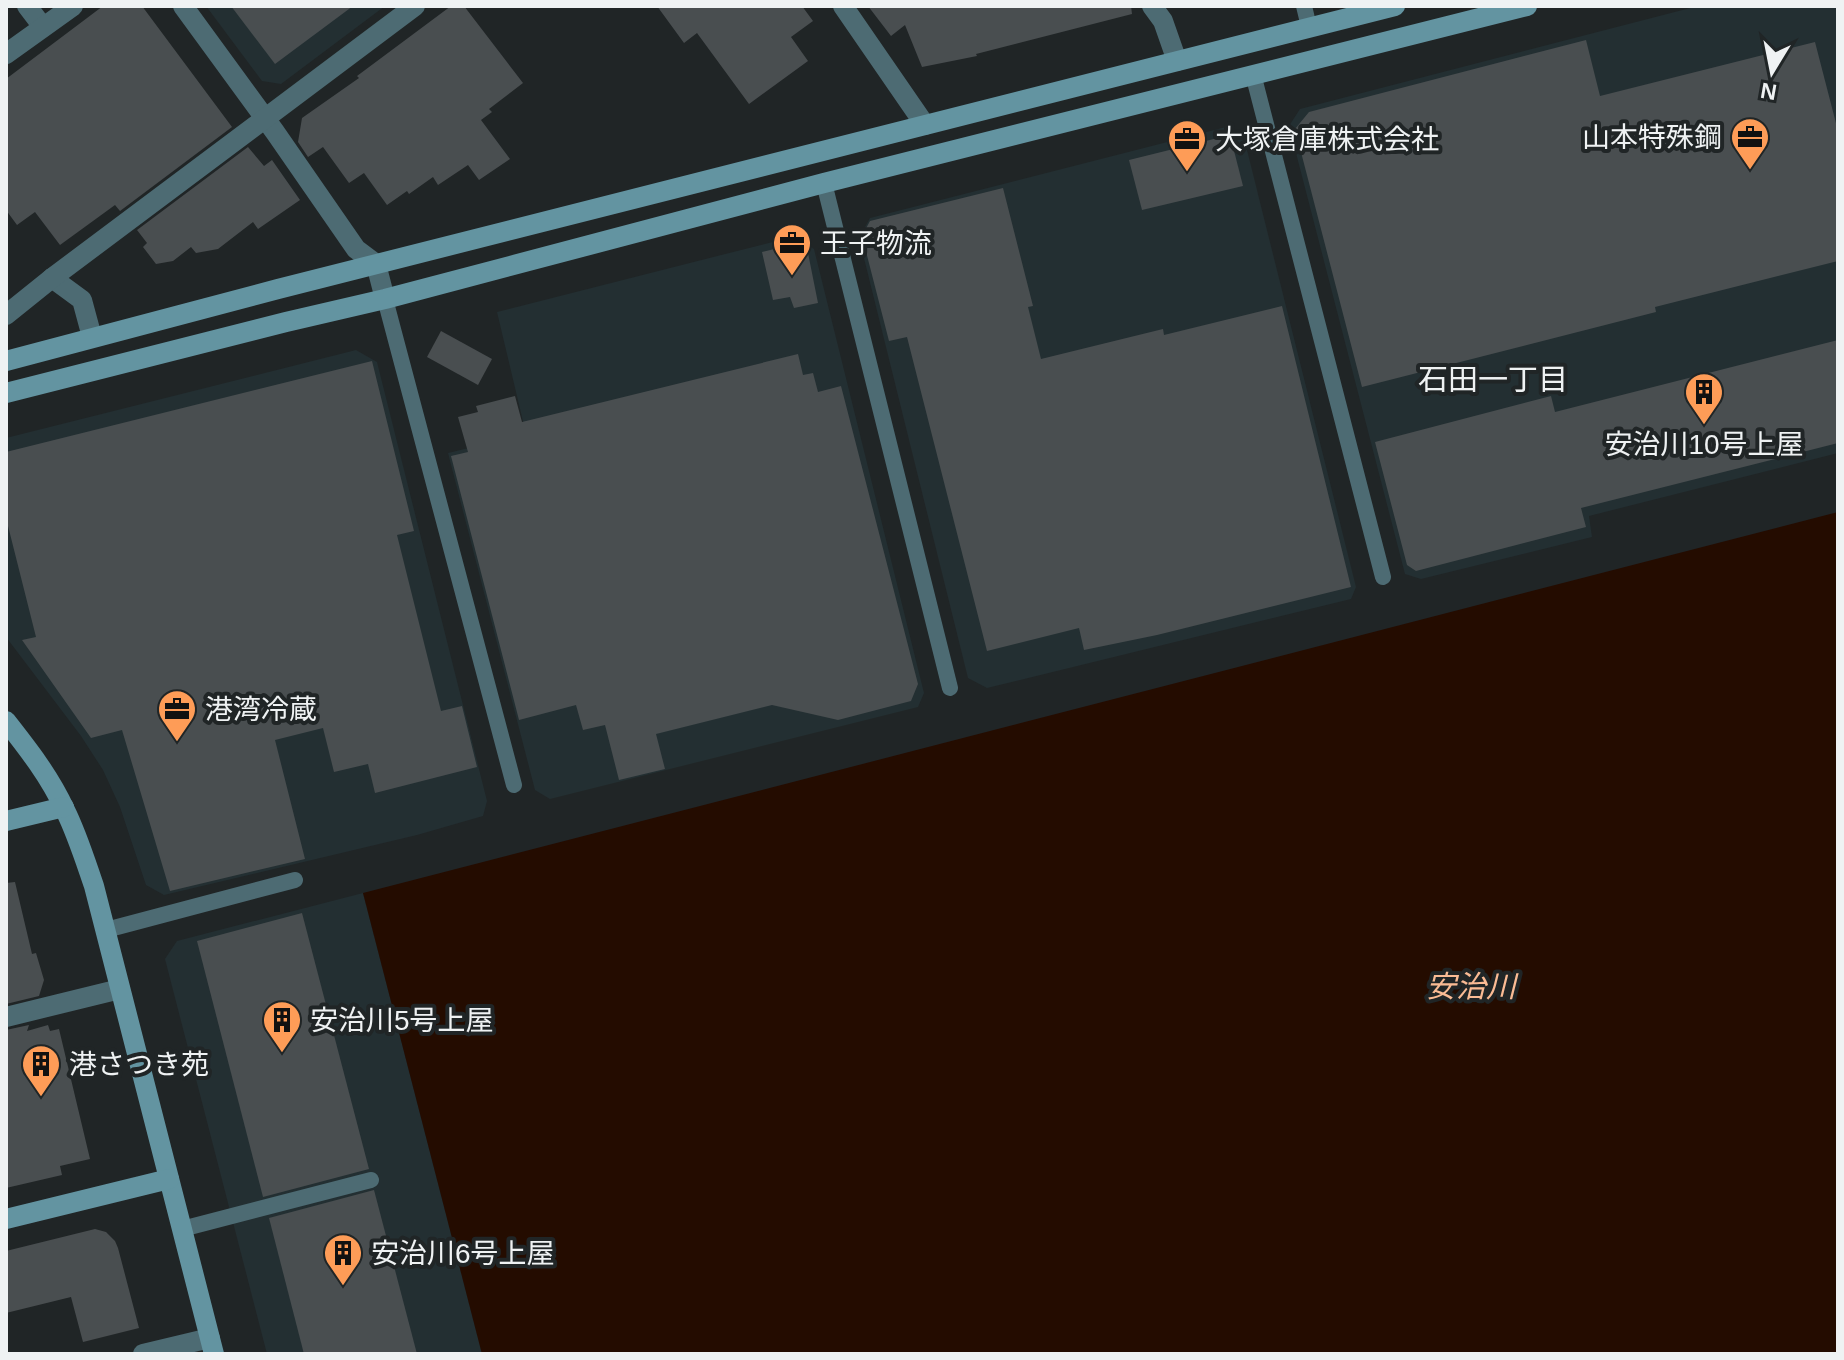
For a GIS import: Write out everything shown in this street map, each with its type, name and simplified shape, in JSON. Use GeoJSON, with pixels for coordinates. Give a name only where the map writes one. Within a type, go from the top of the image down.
{"type":"FeatureCollection","features":[{"type":"Feature","properties":{"kind":"street"},"geometry":{"type":"LineString","coordinates":[[27,6],[43,27]]}},
{"type":"Feature","properties":{"kind":"street"},"geometry":{"type":"LineString","coordinates":[[6,54],[73,6]]}},
{"type":"Feature","properties":{"kind":"street"},"geometry":{"type":"LineString","coordinates":[[183,6],[356,249],[376,264],[385,299]]}},
{"type":"Feature","properties":{"kind":"street"},"geometry":{"type":"LineString","coordinates":[[6,315],[415,6]]}},
{"type":"Feature","properties":{"kind":"street"},"geometry":{"type":"LineString","coordinates":[[843,6],[925,125]]}},
{"type":"Feature","properties":{"kind":"street"},"geometry":{"type":"LineString","coordinates":[[1152,6],[1163,21],[1177,61]]}},
{"type":"Feature","properties":{"kind":"street"},"geometry":{"type":"LineString","coordinates":[[6,361],[1395,6]]}},
{"type":"Feature","properties":{"kind":"street"},"geometry":{"type":"LineString","coordinates":[[6,393],[1527,6]]}},
{"type":"Feature","properties":{"kind":"street"},"geometry":{"type":"LineString","coordinates":[[52,278],[82,300],[92,337]]}},
{"type":"Feature","properties":{"kind":"street"},"geometry":{"type":"LineString","coordinates":[[6,721],[39,763],[80,843],[106,930],[212,1346],[143,1354]]}},
{"type":"Feature","properties":{"kind":"street"},"geometry":{"type":"LineString","coordinates":[[6,821],[64,807]]}},
{"type":"Feature","properties":{"kind":"street"},"geometry":{"type":"LineString","coordinates":[[6,1017],[120,989]]}},
{"type":"Feature","properties":{"kind":"street"},"geometry":{"type":"LineString","coordinates":[[6,1219],[169,1179]]}},
{"type":"Feature","properties":{"kind":"lane"},"geometry":{"type":"LineString","coordinates":[[1304,6],[1309,27]]}},
{"type":"Feature","properties":{"kind":"lane"},"geometry":{"type":"LineString","coordinates":[[1253,74],[1383,577]]}},
{"type":"Feature","properties":{"kind":"lane"},"geometry":{"type":"LineString","coordinates":[[824,183],[950,688]]}},
{"type":"Feature","properties":{"kind":"lane"},"geometry":{"type":"LineString","coordinates":[[385,299],[514,785]]}},
{"type":"Feature","properties":{"kind":"lane"},"geometry":{"type":"LineString","coordinates":[[106,930],[295,880]]}},
{"type":"Feature","properties":{"kind":"lane"},"geometry":{"type":"LineString","coordinates":[[182,1229],[371,1180]]}},
{"type":"Feature","properties":{"kind":"shaded area"},"geometry":{"type":"Polygon","coordinates":[[[206,6],[385,6],[281,84],[262,81],[206,6]]]}},
{"type":"Feature","properties":{"kind":"shaded area"},"geometry":{"type":"Polygon","coordinates":[[[1698,6],[1838,6],[1838,453],[1589,516],[1592,537],[1421,579],[1405,574],[1289,126],[1300,109],[1698,6]]]}},
{"type":"Feature","properties":{"kind":"shaded area"},"geometry":{"type":"Polygon","coordinates":[[[1226,127],[1244,138],[1356,587],[1351,599],[987,688],[968,678],[859,238],[870,218],[1226,127]]]}},
{"type":"Feature","properties":{"kind":"shaded area"},"geometry":{"type":"Polygon","coordinates":[[[796,236],[814,249],[924,693],[918,707],[550,799],[535,790],[448,453],[526,434],[497,312],[796,236]]]}},
{"type":"Feature","properties":{"kind":"shaded area"},"geometry":{"type":"Polygon","coordinates":[[[356,350],[377,362],[487,801],[483,816],[417,835],[164,895],[146,885],[120,807],[103,770],[6,637],[6,438],[356,350]]]}},
{"type":"Feature","properties":{"kind":"shaded area"},"geometry":{"type":"Polygon","coordinates":[[[363,893],[482,1354],[267,1354],[165,959],[177,941],[363,893]]]}},
{"type":"Feature","properties":{"kind":"water","name":"安治川"},"geometry":{"type":"Polygon","coordinates":[[[1838,512],[1838,1354],[482,1354],[363,893],[1838,512]]]}},
{"type":"Feature","properties":{"kind":"building"},"geometry":{"type":"Polygon","coordinates":[[[103,6],[142,6],[232,127],[120,211],[115,205],[60,245],[35,212],[17,225],[6,210],[6,79],[103,6]]]}},
{"type":"Feature","properties":{"kind":"building"},"geometry":{"type":"Polygon","coordinates":[[[231,6],[353,6],[275,64],[231,6]]]}},
{"type":"Feature","properties":{"kind":"building"},"geometry":{"type":"Polygon","coordinates":[[[451,6],[464,6],[523,83],[489,109],[492,112],[481,120],[510,159],[479,180],[468,165],[438,185],[433,177],[387,205],[364,173],[349,183],[323,147],[308,157],[298,142],[302,118],[451,6]]]}},
{"type":"Feature","properties":{"kind":"building"},"geometry":{"type":"Polygon","coordinates":[[[657,6],[802,6],[813,21],[791,37],[808,61],[749,104],[697,33],[684,43],[657,6]]]}},
{"type":"Feature","properties":{"kind":"building"},"geometry":{"type":"Polygon","coordinates":[[[868,6],[1131,6],[1132,14],[977,56],[922,67],[905,25],[891,36],[868,6]]]}},
{"type":"Feature","properties":{"kind":"building"},"geometry":{"type":"Polygon","coordinates":[[[1586,40],[1600,96],[1815,42],[1838,131],[1838,261],[1655,307],[1656,312],[1362,387],[1295,129],[1309,112],[1586,40]]]}},
{"type":"Feature","properties":{"kind":"building"},"geometry":{"type":"Polygon","coordinates":[[[1230,135],[1243,186],[1142,210],[1129,160],[1230,135]]]}},
{"type":"Feature","properties":{"kind":"building"},"geometry":{"type":"Polygon","coordinates":[[[248,147],[264,166],[272,160],[300,200],[258,229],[253,222],[218,249],[196,253],[191,247],[173,261],[156,264],[143,247],[147,243],[137,230],[248,147]]]}},
{"type":"Feature","properties":{"kind":"building"},"geometry":{"type":"Polygon","coordinates":[[[1003,188],[1033,306],[1028,307],[1041,359],[1163,329],[1164,335],[1282,306],[1351,587],[1084,650],[1079,628],[987,651],[907,337],[889,341],[862,236],[870,221],[1003,188]]]}},
{"type":"Feature","properties":{"kind":"building"},"geometry":{"type":"Polygon","coordinates":[[[791,245],[808,253],[818,303],[794,308],[790,297],[773,300],[762,252],[791,245]]]}},
{"type":"Feature","properties":{"kind":"building"},"geometry":{"type":"Polygon","coordinates":[[[441,331],[492,359],[478,385],[427,357],[441,331]]]}},
{"type":"Feature","properties":{"kind":"building"},"geometry":{"type":"Polygon","coordinates":[[[1838,340],[1838,443],[1581,508],[1586,527],[1416,571],[1407,565],[1375,442],[1551,396],[1555,412],[1838,340]]]}},
{"type":"Feature","properties":{"kind":"building"},"geometry":{"type":"Polygon","coordinates":[[[798,354],[803,375],[813,373],[818,392],[841,386],[918,684],[911,701],[838,720],[772,705],[656,734],[665,769],[619,780],[605,725],[583,730],[576,705],[519,720],[451,456],[468,452],[458,417],[478,412],[476,406],[515,396],[522,422],[798,354]]]}},
{"type":"Feature","properties":{"kind":"building"},"geometry":{"type":"Polygon","coordinates":[[[372,361],[414,531],[397,535],[441,711],[462,706],[477,767],[375,793],[368,764],[334,772],[323,728],[275,740],[305,859],[170,891],[122,730],[91,738],[22,640],[36,637],[6,518],[6,452],[372,361]]]}},
{"type":"Feature","properties":{"kind":"building"},"geometry":{"type":"Polygon","coordinates":[[[15,882],[32,954],[36,953],[44,980],[39,996],[6,1004],[6,883],[15,882]]]}},
{"type":"Feature","properties":{"kind":"building","name":"安治川5号上屋"},"geometry":{"type":"Polygon","coordinates":[[[302,913],[369,1169],[263,1197],[197,941],[302,913]]]}},
{"type":"Feature","properties":{"kind":"building","name":"港さつき苑"},"geometry":{"type":"Polygon","coordinates":[[[29,1025],[27,1031],[48,1025],[50,1031],[59,1029],[90,1159],[60,1166],[62,1175],[6,1188],[6,1030],[29,1025]]]}},
{"type":"Feature","properties":{"kind":"building","name":"安治川6号上屋"},"geometry":{"type":"Polygon","coordinates":[[[374,1190],[417,1354],[304,1354],[269,1218],[374,1190]]]}},
{"type":"Feature","properties":{"kind":"building"},"geometry":{"type":"Polygon","coordinates":[[[95,1229],[106,1232],[115,1241],[139,1328],[83,1342],[71,1297],[6,1313],[6,1251],[95,1229]]]}},
{"type":"Feature","properties":{"kind":"place","name":"山本特殊鋼"},"geometry":{"type":"Point","coordinates":[1750,171]}},
{"type":"Feature","properties":{"kind":"place","name":"大塚倉庫株式会社"},"geometry":{"type":"Point","coordinates":[1187,173]}},
{"type":"Feature","properties":{"kind":"place","name":"王子物流"},"geometry":{"type":"Point","coordinates":[792,277]}},
{"type":"Feature","properties":{"kind":"place","name":"安治川10号上屋"},"geometry":{"type":"Point","coordinates":[1704,426]}},
{"type":"Feature","properties":{"kind":"place","name":"港湾冷蔵"},"geometry":{"type":"Point","coordinates":[177,743]}},
{"type":"Feature","properties":{"kind":"place","name":"安治川5号上屋"},"geometry":{"type":"Point","coordinates":[282,1054]}},
{"type":"Feature","properties":{"kind":"place","name":"港さつき苑"},"geometry":{"type":"Point","coordinates":[41,1098]}},
{"type":"Feature","properties":{"kind":"place","name":"安治川6号上屋"},"geometry":{"type":"Point","coordinates":[343,1287]}},
{"type":"Feature","properties":{"kind":"district","name":"石田一丁目"},"geometry":{"type":"Point","coordinates":[1493,379]}}]}
